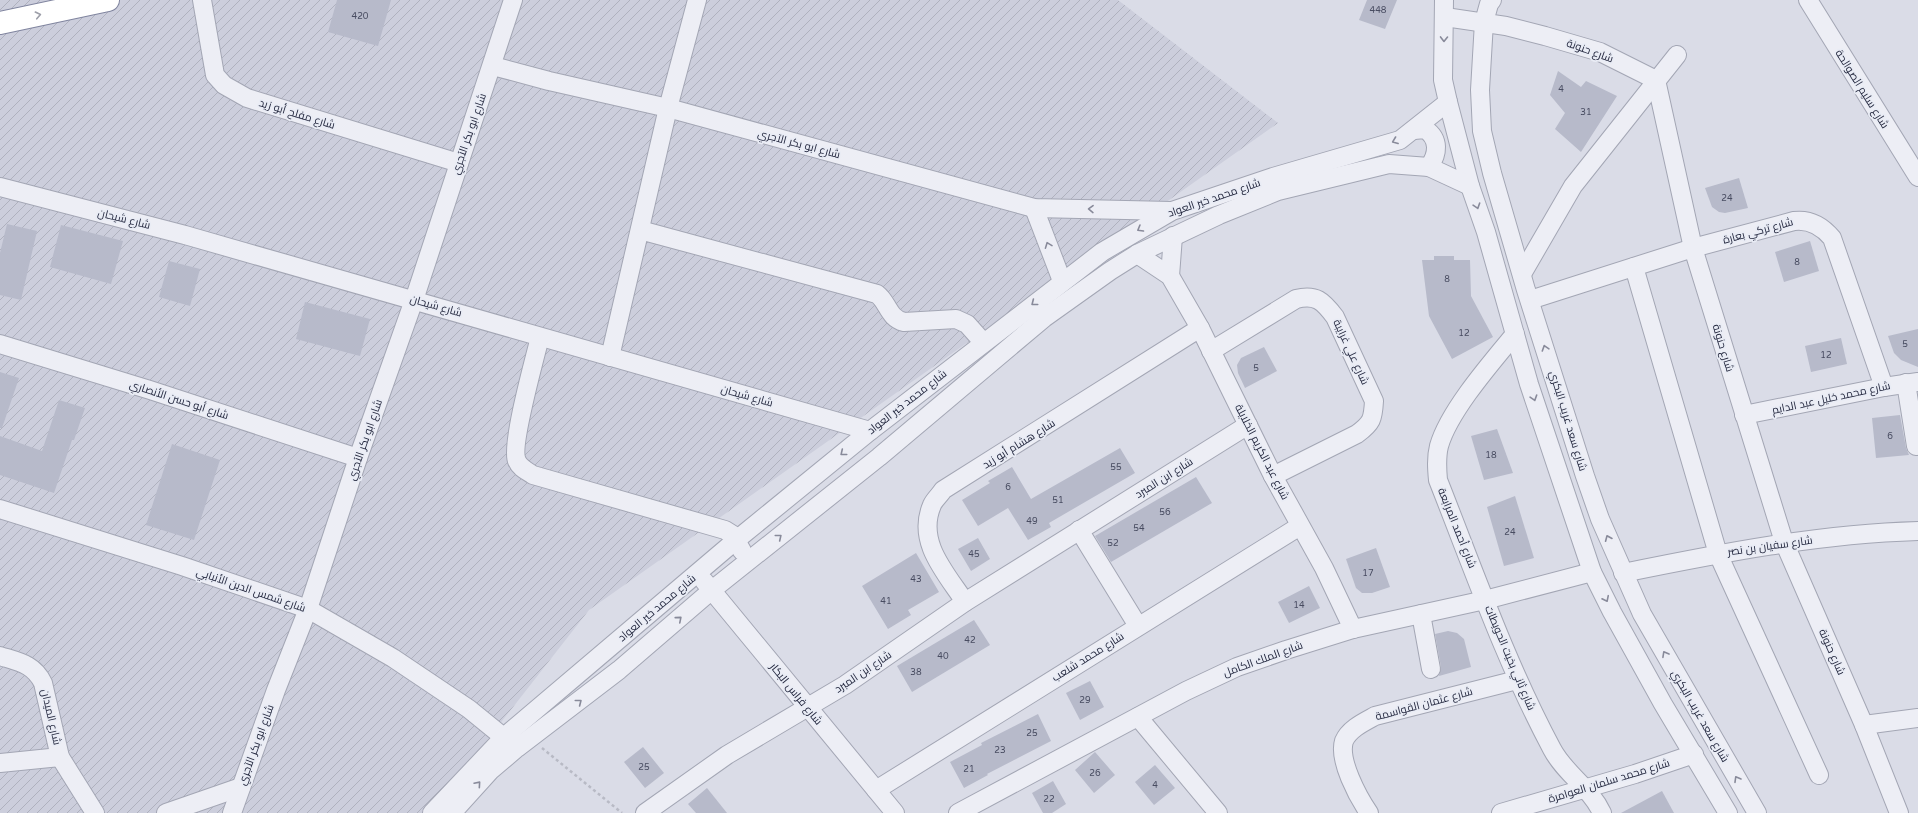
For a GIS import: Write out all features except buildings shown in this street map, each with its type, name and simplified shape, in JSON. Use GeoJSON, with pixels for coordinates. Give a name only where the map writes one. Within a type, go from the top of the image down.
{"type":"FeatureCollection","features":[{"type":"Feature","properties":{"kind":"highway"},"geometry":{"type":"LineString","coordinates":[[0,23],[108,0]]}},
{"type":"Feature","properties":{"kind":"street","name":"شارع مفلح أبو زيد"},"geometry":{"type":"LineString","coordinates":[[202,0],[216,75],[224,85],[247,98],[459,163]]}},
{"type":"Feature","properties":{"kind":"street","name":"شارع ابو بكر الآجري"},"geometry":{"type":"LineString","coordinates":[[232,813],[276,690],[308,609],[358,458],[414,300],[493,66],[513,0]]}},
{"type":"Feature","properties":{"kind":"street"},"geometry":{"type":"LineString","coordinates":[[610,357],[668,108],[697,0]]}},
{"type":"Feature","properties":{"kind":"street","name":"شارع سعد غريب البكري"},"geometry":{"type":"LineString","coordinates":[[1492,0],[1489,4],[1484,22],[1480,90],[1482,131],[1492,173],[1522,274],[1588,484],[1600,519],[1642,614],[1756,813]]}},
{"type":"Feature","properties":{"kind":"street","name":"شارع سليم الصوالحة"},"geometry":{"type":"LineString","coordinates":[[1808,0],[1918,177]]}},
{"type":"Feature","properties":{"kind":"street"},"geometry":{"type":"LineString","coordinates":[[1444,8],[1443,80],[1470,186],[1536,406],[1592,572],[1612,612],[1660,698],[1728,813]]}},
{"type":"Feature","properties":{"kind":"street","name":"شارع حنونة"},"geometry":{"type":"LineString","coordinates":[[1444,8],[1484,22],[1545,36],[1600,52],[1656,80],[1693,248],[1784,542],[1864,725],[1899,813]]}},
{"type":"Feature","properties":{"kind":"street"},"geometry":{"type":"LineString","coordinates":[[1522,274],[1573,186],[1677,55]]}},
{"type":"Feature","properties":{"kind":"street","name":"شارع ابو بكر الآجري"},"geometry":{"type":"LineString","coordinates":[[493,66],[550,81],[668,108],[1034,208],[1172,211]]}},
{"type":"Feature","properties":{"kind":"street","name":"شارع محمد خير العواد"},"geometry":{"type":"LineString","coordinates":[[432,813],[517,741],[735,541],[870,431],[983,342],[1102,252],[1172,211],[1273,177],[1400,140],[1448,102]]}},
{"type":"Feature","properties":{"kind":"street"},"geometry":{"type":"LineString","coordinates":[[1414,130],[1425,129],[1435,141],[1436,156],[1429,167]]}},
{"type":"Feature","properties":{"kind":"street","name":"شارع محمد خير العواد"},"geometry":{"type":"LineString","coordinates":[[452,813],[517,741],[619,670],[712,590],[924,420],[1044,318],[1110,271],[1137,254],[1173,236],[1278,191],[1389,164],[1429,167],[1470,186]]}},
{"type":"Feature","properties":{"kind":"street","name":"شارع شيحان"},"geometry":{"type":"LineString","coordinates":[[0,187],[185,235],[870,431]]}},
{"type":"Feature","properties":{"kind":"street"},"geometry":{"type":"LineString","coordinates":[[1034,208],[1062,281]]}},
{"type":"Feature","properties":{"kind":"street","name":"شارع تركي بعارة"},"geometry":{"type":"LineString","coordinates":[[1530,300],[1693,248],[1802,220],[1818,226],[1832,238],[1884,387]]}},
{"type":"Feature","properties":{"kind":"street"},"geometry":{"type":"LineString","coordinates":[[640,230],[877,294],[882,298],[889,312],[904,322],[956,319],[967,324],[983,342]]}},
{"type":"Feature","properties":{"kind":"street"},"geometry":{"type":"LineString","coordinates":[[1170,276],[1173,236]]}},
{"type":"Feature","properties":{"kind":"street","name":"شارع عبد الكريم الخلايلة"},"geometry":{"type":"LineString","coordinates":[[1137,254],[1170,276],[1200,328],[1210,351],[1273,476],[1324,568],[1353,629]]}},
{"type":"Feature","properties":{"kind":"street"},"geometry":{"type":"LineString","coordinates":[[1634,267],[1718,554],[1819,775]]}},
{"type":"Feature","properties":{"kind":"street","name":"شارع علي غرايبة"},"geometry":{"type":"LineString","coordinates":[[1210,351],[1296,299],[1306,296],[1315,298],[1326,305],[1335,317],[1374,401],[1373,415],[1369,425],[1357,434],[1273,476]]}},
{"type":"Feature","properties":{"kind":"street","name":"شارع هشام أبو زيد"},"geometry":{"type":"LineString","coordinates":[[965,602],[932,553],[927,536],[932,504],[943,490],[1200,328]]}},
{"type":"Feature","properties":{"kind":"street","name":"شارع أحمد المرابعة"},"geometry":{"type":"LineString","coordinates":[[1485,600],[1438,480],[1437,462],[1439,446],[1452,419],[1482,375],[1515,334]]}},
{"type":"Feature","properties":{"kind":"street"},"geometry":{"type":"LineString","coordinates":[[540,337],[516,444],[516,460],[523,469],[533,475],[719,528],[733,535],[748,562]]}},
{"type":"Feature","properties":{"kind":"street","name":"شارع أبو حسن الأنصاري"},"geometry":{"type":"LineString","coordinates":[[0,344],[143,388],[358,458]]}},
{"type":"Feature","properties":{"kind":"street"},"geometry":{"type":"LineString","coordinates":[[1912,382],[1916,446]]}},
{"type":"Feature","properties":{"kind":"street","name":"شارع محمد خليل عبد الدايم"},"geometry":{"type":"LineString","coordinates":[[1744,415],[1912,382]]}},
{"type":"Feature","properties":{"kind":"street","name":"شارع ابن المبرد"},"geometry":{"type":"LineString","coordinates":[[645,813],[728,755],[845,685],[965,602],[1248,425]]}},
{"type":"Feature","properties":{"kind":"street","name":"شارع شمس الدين الأنبابي"},"geometry":{"type":"LineString","coordinates":[[0,509],[182,566],[308,609],[393,658],[517,741]]}},
{"type":"Feature","properties":{"kind":"street","name":"شارع محمد شلعب"},"geometry":{"type":"LineString","coordinates":[[876,790],[1300,526]]}},
{"type":"Feature","properties":{"kind":"street"},"geometry":{"type":"LineString","coordinates":[[1079,530],[1138,626]]}},
{"type":"Feature","properties":{"kind":"street","name":"شارع سفيان بن نصر"},"geometry":{"type":"LineString","coordinates":[[1623,573],[1784,542],[1918,531]]}},
{"type":"Feature","properties":{"kind":"street","name":"شارع الملك الكامل"},"geometry":{"type":"LineString","coordinates":[[958,813],[1186,691],[1237,667],[1353,629],[1485,600],[1592,572]]}},
{"type":"Feature","properties":{"kind":"street","name":"شارع فراس البكار"},"geometry":{"type":"LineString","coordinates":[[698,574],[807,708],[896,813]]}},
{"type":"Feature","properties":{"kind":"street","name":"شارع ثاني بخيت الحويطات"},"geometry":{"type":"LineString","coordinates":[[1485,600],[1517,680],[1552,751],[1564,767],[1596,800],[1602,813]]}},
{"type":"Feature","properties":{"kind":"street"},"geometry":{"type":"LineString","coordinates":[[1421,614],[1430,669]]}},
{"type":"Feature","properties":{"kind":"street","name":"شارع الميدان"},"geometry":{"type":"LineString","coordinates":[[0,656],[26,665],[34,669],[40,676],[60,757],[95,813]]}},
{"type":"Feature","properties":{"kind":"street","name":"شارع عثمان القواسمة"},"geometry":{"type":"LineString","coordinates":[[1369,813],[1352,781],[1344,759],[1345,740],[1350,732],[1361,723],[1375,716],[1517,680]]}},
{"type":"Feature","properties":{"kind":"street"},"geometry":{"type":"LineString","coordinates":[[1138,717],[1218,813]]}},
{"type":"Feature","properties":{"kind":"street"},"geometry":{"type":"LineString","coordinates":[[1864,725],[1918,718]]}},
{"type":"Feature","properties":{"kind":"street","name":"شارع محمد سلمان العوامرة"},"geometry":{"type":"LineString","coordinates":[[1501,813],[1586,789],[1694,754]]}},
{"type":"Feature","properties":{"kind":"street","name":"شارع الميدان"},"geometry":{"type":"LineString","coordinates":[[0,763],[60,757]]}},
{"type":"Feature","properties":{"kind":"street"},"geometry":{"type":"LineString","coordinates":[[166,813],[241,787]]}},
{"type":"Feature","properties":{"kind":"path"},"geometry":{"type":"LineString","coordinates":[[517,741],[622,813]]}},
{"type":"Feature","properties":{"kind":"shaded area"},"geometry":{"type":"Polygon","coordinates":[[[0,0],[1118,0],[1278,123],[589,610],[430,813],[0,813],[0,0]]]}}]}
